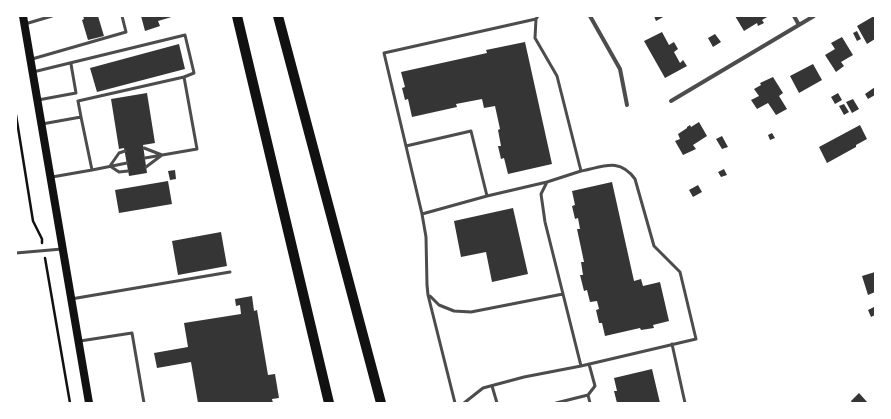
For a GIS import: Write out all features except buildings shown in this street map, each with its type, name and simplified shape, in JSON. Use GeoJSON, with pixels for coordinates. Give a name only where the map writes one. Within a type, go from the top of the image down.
{"type":"FeatureCollection","features":[{"type":"Feature","properties":{"kind":"main road"},"geometry":{"type":"LineString","coordinates":[[237,16],[329,403]]}},
{"type":"Feature","properties":{"kind":"main road"},"geometry":{"type":"LineString","coordinates":[[279,16],[381,403]]}},
{"type":"Feature","properties":{"kind":"main road"},"geometry":{"type":"LineString","coordinates":[[23,20],[89,403]]}},
{"type":"Feature","properties":{"kind":"street"},"geometry":{"type":"LineString","coordinates":[[590,16],[620,69],[627,105]]}},
{"type":"Feature","properties":{"kind":"street"},"geometry":{"type":"LineString","coordinates":[[794,16],[799,25]]}},
{"type":"Feature","properties":{"kind":"street"},"geometry":{"type":"LineString","coordinates":[[671,101],[814,16]]}},
{"type":"Feature","properties":{"kind":"lane"},"geometry":{"type":"LineString","coordinates":[[23,20],[52,16]]}},
{"type":"Feature","properties":{"kind":"lane"},"geometry":{"type":"LineString","coordinates":[[30,60],[126,32],[122,16]]}},
{"type":"Feature","properties":{"kind":"lane"},"geometry":{"type":"LineString","coordinates":[[455,403],[428,295],[426,237],[422,214],[384,53],[537,17],[535,38],[556,76],[581,171]]}},
{"type":"Feature","properties":{"kind":"lane"},"geometry":{"type":"LineString","coordinates":[[32,72],[71,64],[185,35],[194,74],[78,101]]}},
{"type":"Feature","properties":{"kind":"lane"},"geometry":{"type":"LineString","coordinates":[[71,64],[92,170]]}},
{"type":"Feature","properties":{"kind":"lane"},"geometry":{"type":"LineString","coordinates":[[145,158],[197,149],[184,77]]}},
{"type":"Feature","properties":{"kind":"lane"},"geometry":{"type":"LineString","coordinates":[[37,100],[76,93]]}},
{"type":"Feature","properties":{"kind":"lane"},"geometry":{"type":"LineString","coordinates":[[41,124],[81,117]]}},
{"type":"Feature","properties":{"kind":"lane"},"geometry":{"type":"LineString","coordinates":[[406,146],[471,130],[486,196]]}},
{"type":"Feature","properties":{"kind":"lane"},"geometry":{"type":"LineString","coordinates":[[144,148],[162,155]]}},
{"type":"Feature","properties":{"kind":"lane"},"geometry":{"type":"LineString","coordinates":[[110,166],[119,153],[125,151]]}},
{"type":"Feature","properties":{"kind":"lane"},"geometry":{"type":"LineString","coordinates":[[146,167],[162,155]]}},
{"type":"Feature","properties":{"kind":"lane"},"geometry":{"type":"LineString","coordinates":[[50,178],[127,163]]}},
{"type":"Feature","properties":{"kind":"lane"},"geometry":{"type":"LineString","coordinates":[[422,214],[486,196],[547,182],[581,171],[616,164],[630,171],[635,179],[654,246],[680,272],[696,338],[581,366],[524,377],[483,388],[464,403]]}},
{"type":"Feature","properties":{"kind":"lane"},"geometry":{"type":"LineString","coordinates":[[110,166],[119,172],[128,171]]}},
{"type":"Feature","properties":{"kind":"lane"},"geometry":{"type":"LineString","coordinates":[[547,182],[541,194],[545,222],[581,366]]}},
{"type":"Feature","properties":{"kind":"lane"},"geometry":{"type":"LineString","coordinates":[[16,253],[63,249]]}},
{"type":"Feature","properties":{"kind":"lane"},"geometry":{"type":"LineString","coordinates":[[71,299],[230,272]]}},
{"type":"Feature","properties":{"kind":"lane"},"geometry":{"type":"LineString","coordinates":[[428,295],[439,305],[454,311],[471,312],[563,294]]}},
{"type":"Feature","properties":{"kind":"lane"},"geometry":{"type":"LineString","coordinates":[[78,341],[132,333],[144,403]]}},
{"type":"Feature","properties":{"kind":"lane"},"geometry":{"type":"LineString","coordinates":[[672,344],[686,403]]}},
{"type":"Feature","properties":{"kind":"lane"},"geometry":{"type":"LineString","coordinates":[[556,403],[588,395],[595,386],[589,364]]}},
{"type":"Feature","properties":{"kind":"lane"},"geometry":{"type":"LineString","coordinates":[[492,386],[497,403]]}},
{"type":"Feature","properties":{"kind":"lane"},"geometry":{"type":"LineString","coordinates":[[588,395],[590,403]]}}]}
